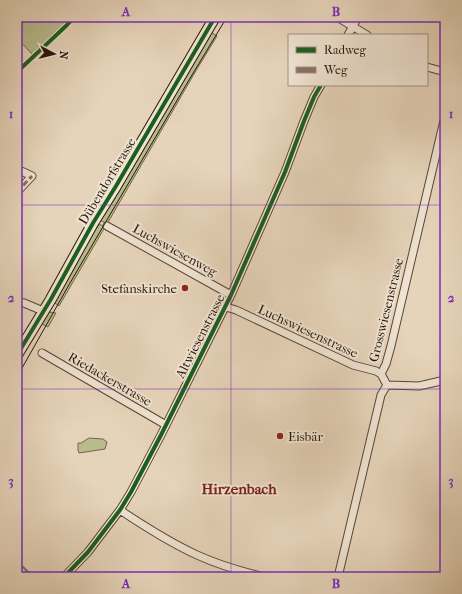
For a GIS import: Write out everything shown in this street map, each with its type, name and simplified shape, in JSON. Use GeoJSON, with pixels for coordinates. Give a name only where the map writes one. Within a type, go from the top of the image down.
{"type":"FeatureCollection","features":[{"type":"Feature","properties":{"kind":"street","name":"Dübendorfstrasse"},"geometry":{"type":"LineString","coordinates":[[17,355],[215,17]]}},
{"type":"Feature","properties":{"kind":"street"},"geometry":{"type":"LineString","coordinates":[[337,17],[365,34]]}},
{"type":"Feature","properties":{"kind":"street"},"geometry":{"type":"LineString","coordinates":[[349,34],[358,17]]}},
{"type":"Feature","properties":{"kind":"street"},"geometry":{"type":"LineString","coordinates":[[428,67],[445,72]]}},
{"type":"Feature","properties":{"kind":"street","name":"Altwiesenstrasse"},"geometry":{"type":"LineString","coordinates":[[64,577],[88,552],[120,510],[166,425],[232,296],[314,97],[320,86]]}},
{"type":"Feature","properties":{"kind":"street","name":"Grosswiesenstrasse"},"geometry":{"type":"LineString","coordinates":[[387,385],[383,372],[401,306],[445,116]]}},
{"type":"Feature","properties":{"kind":"street"},"geometry":{"type":"LineString","coordinates":[[17,169],[32,176],[17,192]]}},
{"type":"Feature","properties":{"kind":"street","name":"Luchswiesenweg"},"geometry":{"type":"LineString","coordinates":[[107,226],[232,296]]}},
{"type":"Feature","properties":{"kind":"street"},"geometry":{"type":"LineString","coordinates":[[17,302],[24,302],[43,311]]}},
{"type":"Feature","properties":{"kind":"street","name":"Luchswiesenstrasse"},"geometry":{"type":"LineString","coordinates":[[226,307],[236,310],[353,365],[376,372],[383,372]]}},
{"type":"Feature","properties":{"kind":"street","name":"Riedackerstrasse"},"geometry":{"type":"LineString","coordinates":[[42,353],[166,425]]}},
{"type":"Feature","properties":{"kind":"street"},"geometry":{"type":"LineString","coordinates":[[338,577],[381,395],[387,385],[419,386],[445,380]]}},
{"type":"Feature","properties":{"kind":"street"},"geometry":{"type":"LineString","coordinates":[[120,510],[173,543],[199,556],[265,577]]}},
{"type":"Feature","properties":{"kind":"green space"},"geometry":{"type":"Polygon","coordinates":[[[17,17],[70,17],[66,23],[33,55],[17,38],[17,17]]]}},
{"type":"Feature","properties":{"kind":"green space"},"geometry":{"type":"Polygon","coordinates":[[[211,32],[217,36],[107,224],[100,220],[211,32]]]}},
{"type":"Feature","properties":{"kind":"green space"},"geometry":{"type":"Polygon","coordinates":[[[99,224],[105,227],[59,306],[54,301],[95,228],[97,228],[99,224]]]}},
{"type":"Feature","properties":{"kind":"green space"},"geometry":{"type":"Polygon","coordinates":[[[49,312],[56,313],[48,327],[40,323],[49,312]]]}},
{"type":"Feature","properties":{"kind":"green space"},"geometry":{"type":"Polygon","coordinates":[[[89,438],[103,439],[107,442],[105,449],[79,453],[78,443],[81,443],[89,438]]]}},
{"type":"Feature","properties":{"kind":"waterway","name":"Hirzenbach"},"geometry":{"type":"LineString","coordinates":[[17,561],[27,571],[36,577]]}},
{"type":"Feature","properties":{"kind":"tram line"},"geometry":{"type":"LineString","coordinates":[[17,377],[70,283],[227,17]]}},
{"type":"Feature","properties":{"kind":"marked path"},"geometry":{"type":"LineString","coordinates":[[17,192],[32,176]]}},
{"type":"Feature","properties":{"kind":"cycle path"},"geometry":{"type":"LineString","coordinates":[[17,72],[74,17]]}},
{"type":"Feature","properties":{"kind":"cycle path"},"geometry":{"type":"LineString","coordinates":[[17,355],[215,17]]}},
{"type":"Feature","properties":{"kind":"cycle path"},"geometry":{"type":"LineString","coordinates":[[64,577],[88,552],[120,510],[161,435],[231,295],[285,172],[314,97],[320,86]]}},
{"type":"Feature","properties":{"kind":"place","name":"Stefanskirche"},"geometry":{"type":"Point","coordinates":[185,288]}},
{"type":"Feature","properties":{"kind":"place","name":"Eisbär"},"geometry":{"type":"Point","coordinates":[280,436]}},
{"type":"Feature","properties":{"kind":"district","name":"Hirzenbach"},"geometry":{"type":"Point","coordinates":[239,489]}}]}
